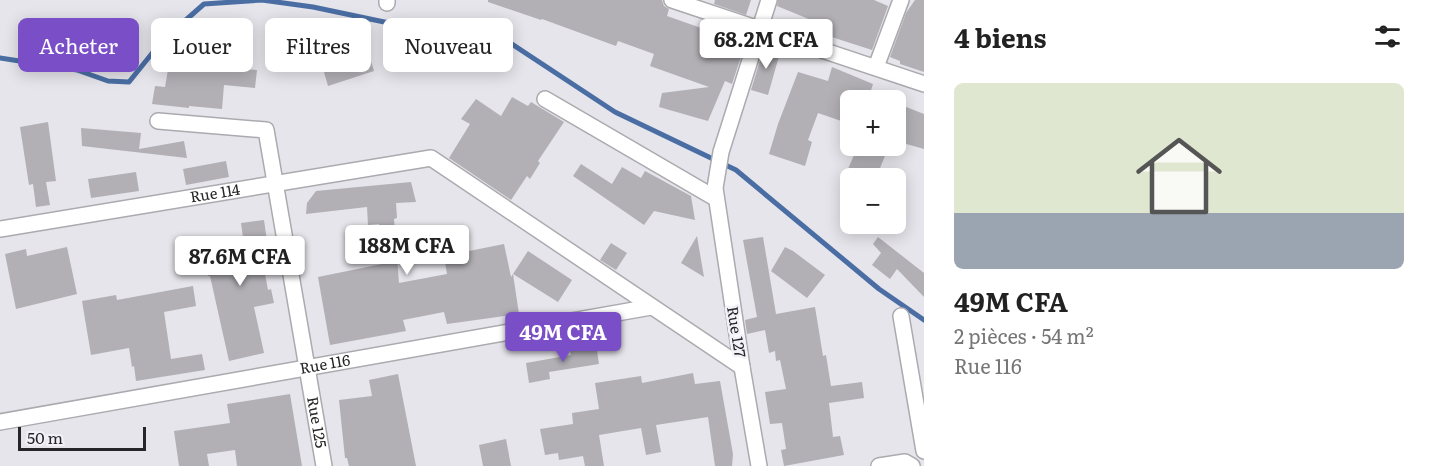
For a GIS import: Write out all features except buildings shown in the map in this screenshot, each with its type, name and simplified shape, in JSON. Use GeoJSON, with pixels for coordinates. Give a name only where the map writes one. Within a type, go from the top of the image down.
{"type":"FeatureCollection","features":[{"type":"Feature","properties":{"kind":"street"},"geometry":{"type":"LineString","coordinates":[[672,0],[924,84]]}},
{"type":"Feature","properties":{"kind":"street","name":"Rue 127"},"geometry":{"type":"LineString","coordinates":[[759,466],[715,198],[715,180],[769,0]]}},
{"type":"Feature","properties":{"kind":"street"},"geometry":{"type":"LineString","coordinates":[[876,68],[901,0]]}},
{"type":"Feature","properties":{"kind":"street"},"geometry":{"type":"LineString","coordinates":[[545,99],[715,198]]}},
{"type":"Feature","properties":{"kind":"street","name":"Rue 125"},"geometry":{"type":"LineString","coordinates":[[158,121],[266,130],[324,466]]}},
{"type":"Feature","properties":{"kind":"street","name":"Rue 114"},"geometry":{"type":"LineString","coordinates":[[0,228],[430,158],[651,307]]}},
{"type":"Feature","properties":{"kind":"street"},"geometry":{"type":"LineString","coordinates":[[651,307],[742,368]]}},
{"type":"Feature","properties":{"kind":"street","name":"Rue 116"},"geometry":{"type":"LineString","coordinates":[[0,422],[651,307]]}},
{"type":"Feature","properties":{"kind":"street"},"geometry":{"type":"LineString","coordinates":[[901,316],[924,451]]}},
{"type":"Feature","properties":{"kind":"street"},"geometry":{"type":"LineString","coordinates":[[879,466],[905,462],[912,466]]}},
{"type":"Feature","properties":{"kind":"waterway"},"geometry":{"type":"LineString","coordinates":[[0,58],[77,70],[108,81],[129,82],[162,41],[204,4],[262,0],[313,7],[389,23],[495,33],[615,112],[736,170],[879,289],[924,320]]}}]}
